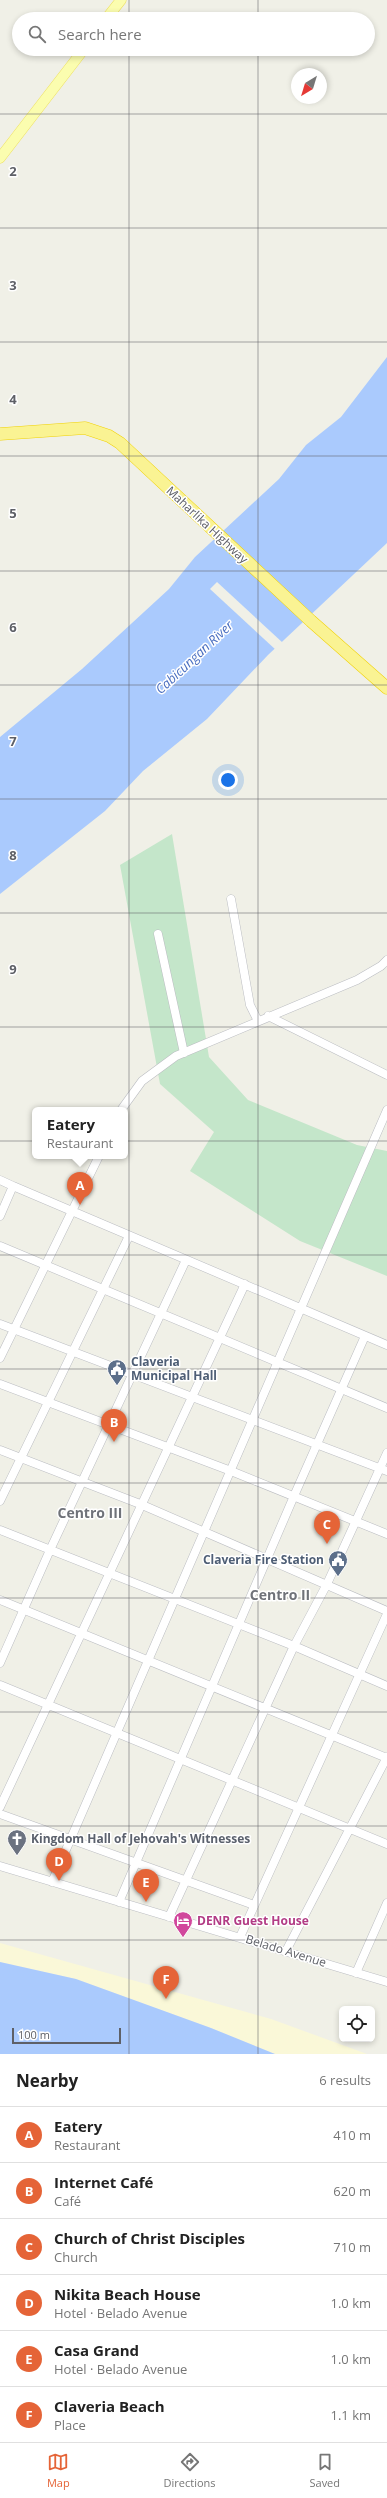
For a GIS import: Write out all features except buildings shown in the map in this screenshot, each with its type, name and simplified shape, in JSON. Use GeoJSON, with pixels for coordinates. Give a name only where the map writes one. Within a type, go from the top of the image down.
{"type":"FeatureCollection","features":[{"type":"Feature","properties":{"kind":"highway","name":"Maharlika Highway"},"geometry":{"type":"LineString","coordinates":[[0,434],[85,428],[109,436],[125,446],[216,534],[311,622],[387,688]]}},
{"type":"Feature","properties":{"kind":"main road"},"geometry":{"type":"LineString","coordinates":[[112,12],[121,0]]}},
{"type":"Feature","properties":{"kind":"main road"},"geometry":{"type":"LineString","coordinates":[[0,158],[79,56]]}},
{"type":"Feature","properties":{"kind":"street"},"geometry":{"type":"LineString","coordinates":[[231,899],[250,1005],[258,1021]]}},
{"type":"Feature","properties":{"kind":"street"},"geometry":{"type":"LineString","coordinates":[[158,934],[184,1053]]}},
{"type":"Feature","properties":{"kind":"street"},"geometry":{"type":"LineString","coordinates":[[123,1107],[142,1081],[158,1068],[184,1053],[268,1016],[357,980],[381,966],[387,960]]}},
{"type":"Feature","properties":{"kind":"street"},"geometry":{"type":"LineString","coordinates":[[268,1016],[387,1075]]}},
{"type":"Feature","properties":{"kind":"street"},"geometry":{"type":"LineString","coordinates":[[52,1882],[147,1659],[279,1362],[387,1110]]}},
{"type":"Feature","properties":{"kind":"street"},"geometry":{"type":"LineString","coordinates":[[0,1358],[98,1159]]}},
{"type":"Feature","properties":{"kind":"street"},"geometry":{"type":"LineString","coordinates":[[0,1180],[72,1212],[245,1284],[301,1310],[387,1345]]}},
{"type":"Feature","properties":{"kind":"street"},"geometry":{"type":"LineString","coordinates":[[0,1216],[13,1186]]}},
{"type":"Feature","properties":{"kind":"street"},"geometry":{"type":"LineString","coordinates":[[0,1501],[129,1236]]}},
{"type":"Feature","properties":{"kind":"street"},"geometry":{"type":"LineString","coordinates":[[0,1246],[222,1337],[387,1408]]}},
{"type":"Feature","properties":{"kind":"street"},"geometry":{"type":"LineString","coordinates":[[0,1663],[50,1550],[108,1425],[134,1375],[186,1260]]}},
{"type":"Feature","properties":{"kind":"street"},"geometry":{"type":"LineString","coordinates":[[0,1807],[166,1447],[222,1337],[245,1284]]}},
{"type":"Feature","properties":{"kind":"street"},"geometry":{"type":"LineString","coordinates":[[0,1324],[384,1469]]}},
{"type":"Feature","properties":{"kind":"street"},"geometry":{"type":"LineString","coordinates":[[119,1902],[317,1443],[365,1336]]}},
{"type":"Feature","properties":{"kind":"street"},"geometry":{"type":"LineString","coordinates":[[0,1384],[47,1403],[231,1471],[387,1534]]}},
{"type":"Feature","properties":{"kind":"street"},"geometry":{"type":"LineString","coordinates":[[0,1450],[140,1504],[387,1611]]}},
{"type":"Feature","properties":{"kind":"street"},"geometry":{"type":"LineString","coordinates":[[169,1916],[234,1780],[294,1646],[327,1584],[356,1521],[384,1469],[387,1454]]}},
{"type":"Feature","properties":{"kind":"street"},"geometry":{"type":"LineString","coordinates":[[0,1530],[240,1624],[387,1686]]}},
{"type":"Feature","properties":{"kind":"street"},"geometry":{"type":"LineString","coordinates":[[0,1600],[213,1685],[387,1758],[286,1951]]}},
{"type":"Feature","properties":{"kind":"street"},"geometry":{"type":"LineString","coordinates":[[240,1937],[387,1614]]}},
{"type":"Feature","properties":{"kind":"street"},"geometry":{"type":"LineString","coordinates":[[0,1684],[46,1705],[234,1780],[387,1844]]}},
{"type":"Feature","properties":{"kind":"street"},"geometry":{"type":"LineString","coordinates":[[0,1814],[254,1905]]}},
{"type":"Feature","properties":{"kind":"street","name":"Belado Avenue"},"geometry":{"type":"LineString","coordinates":[[0,1866],[387,1982]]}},
{"type":"Feature","properties":{"kind":"street"},"geometry":{"type":"LineString","coordinates":[[356,1973],[387,1903]]}},
{"type":"Feature","properties":{"kind":"green space"},"geometry":{"type":"Polygon","coordinates":[[[172,834],[209,1057],[248,1100],[357,1145],[387,1151],[387,1276],[300,1241],[190,1171],[214,1132],[160,1084],[120,865],[172,834]]]}},
{"type":"Feature","properties":{"kind":"sand"},"geometry":{"type":"Polygon","coordinates":[[[0,1943],[271,2019],[367,2054],[275,2054],[211,2028],[76,1979],[0,1962],[0,1943]]]}},
{"type":"Feature","properties":{"kind":"water","name":"Cabicungan River"},"geometry":{"type":"Polygon","coordinates":[[[387,357],[387,543],[268,655],[207,719],[143,771],[105,811],[0,894],[0,737],[82,669],[169,589],[195,557],[279,479],[306,445],[341,417],[387,357]]]}},
{"type":"Feature","properties":{"kind":"water"},"geometry":{"type":"Polygon","coordinates":[[[0,1962],[76,1979],[211,2028],[275,2054],[0,2054],[0,1962]]]}},
{"type":"Feature","properties":{"kind":"pier"},"geometry":{"type":"Polygon","coordinates":[[[217,582],[283,643],[276,650],[210,589],[217,582]]]}},
{"type":"Feature","properties":{"kind":"place","name":"Eatery"},"geometry":{"type":"Point","coordinates":[80,1205]}},
{"type":"Feature","properties":{"kind":"place","name":"Claveria Municipal Hall"},"geometry":{"type":"Point","coordinates":[117,1386]}},
{"type":"Feature","properties":{"kind":"place","name":"Internet Café"},"geometry":{"type":"Point","coordinates":[114,1442]}},
{"type":"Feature","properties":{"kind":"place","name":"Church of Christ Disciples"},"geometry":{"type":"Point","coordinates":[327,1544]}},
{"type":"Feature","properties":{"kind":"place","name":"Claveria Fire Station"},"geometry":{"type":"Point","coordinates":[338,1577]}},
{"type":"Feature","properties":{"kind":"place","name":"Kingdom Hall of Jehovah's Witnesses"},"geometry":{"type":"Point","coordinates":[17,1856]}},
{"type":"Feature","properties":{"kind":"place","name":"Nikita Beach House"},"geometry":{"type":"Point","coordinates":[59,1881]}},
{"type":"Feature","properties":{"kind":"place","name":"Casa Grand"},"geometry":{"type":"Point","coordinates":[146,1902]}},
{"type":"Feature","properties":{"kind":"place","name":"DENR Guest House"},"geometry":{"type":"Point","coordinates":[183,1938]}},
{"type":"Feature","properties":{"kind":"place","name":"Claveria Beach"},"geometry":{"type":"Point","coordinates":[166,1999]}},
{"type":"Feature","properties":{"kind":"district","name":"Centro III"},"geometry":{"type":"Point","coordinates":[90,1513]}},
{"type":"Feature","properties":{"kind":"district","name":"Centro II"},"geometry":{"type":"Point","coordinates":[280,1595]}}]}
